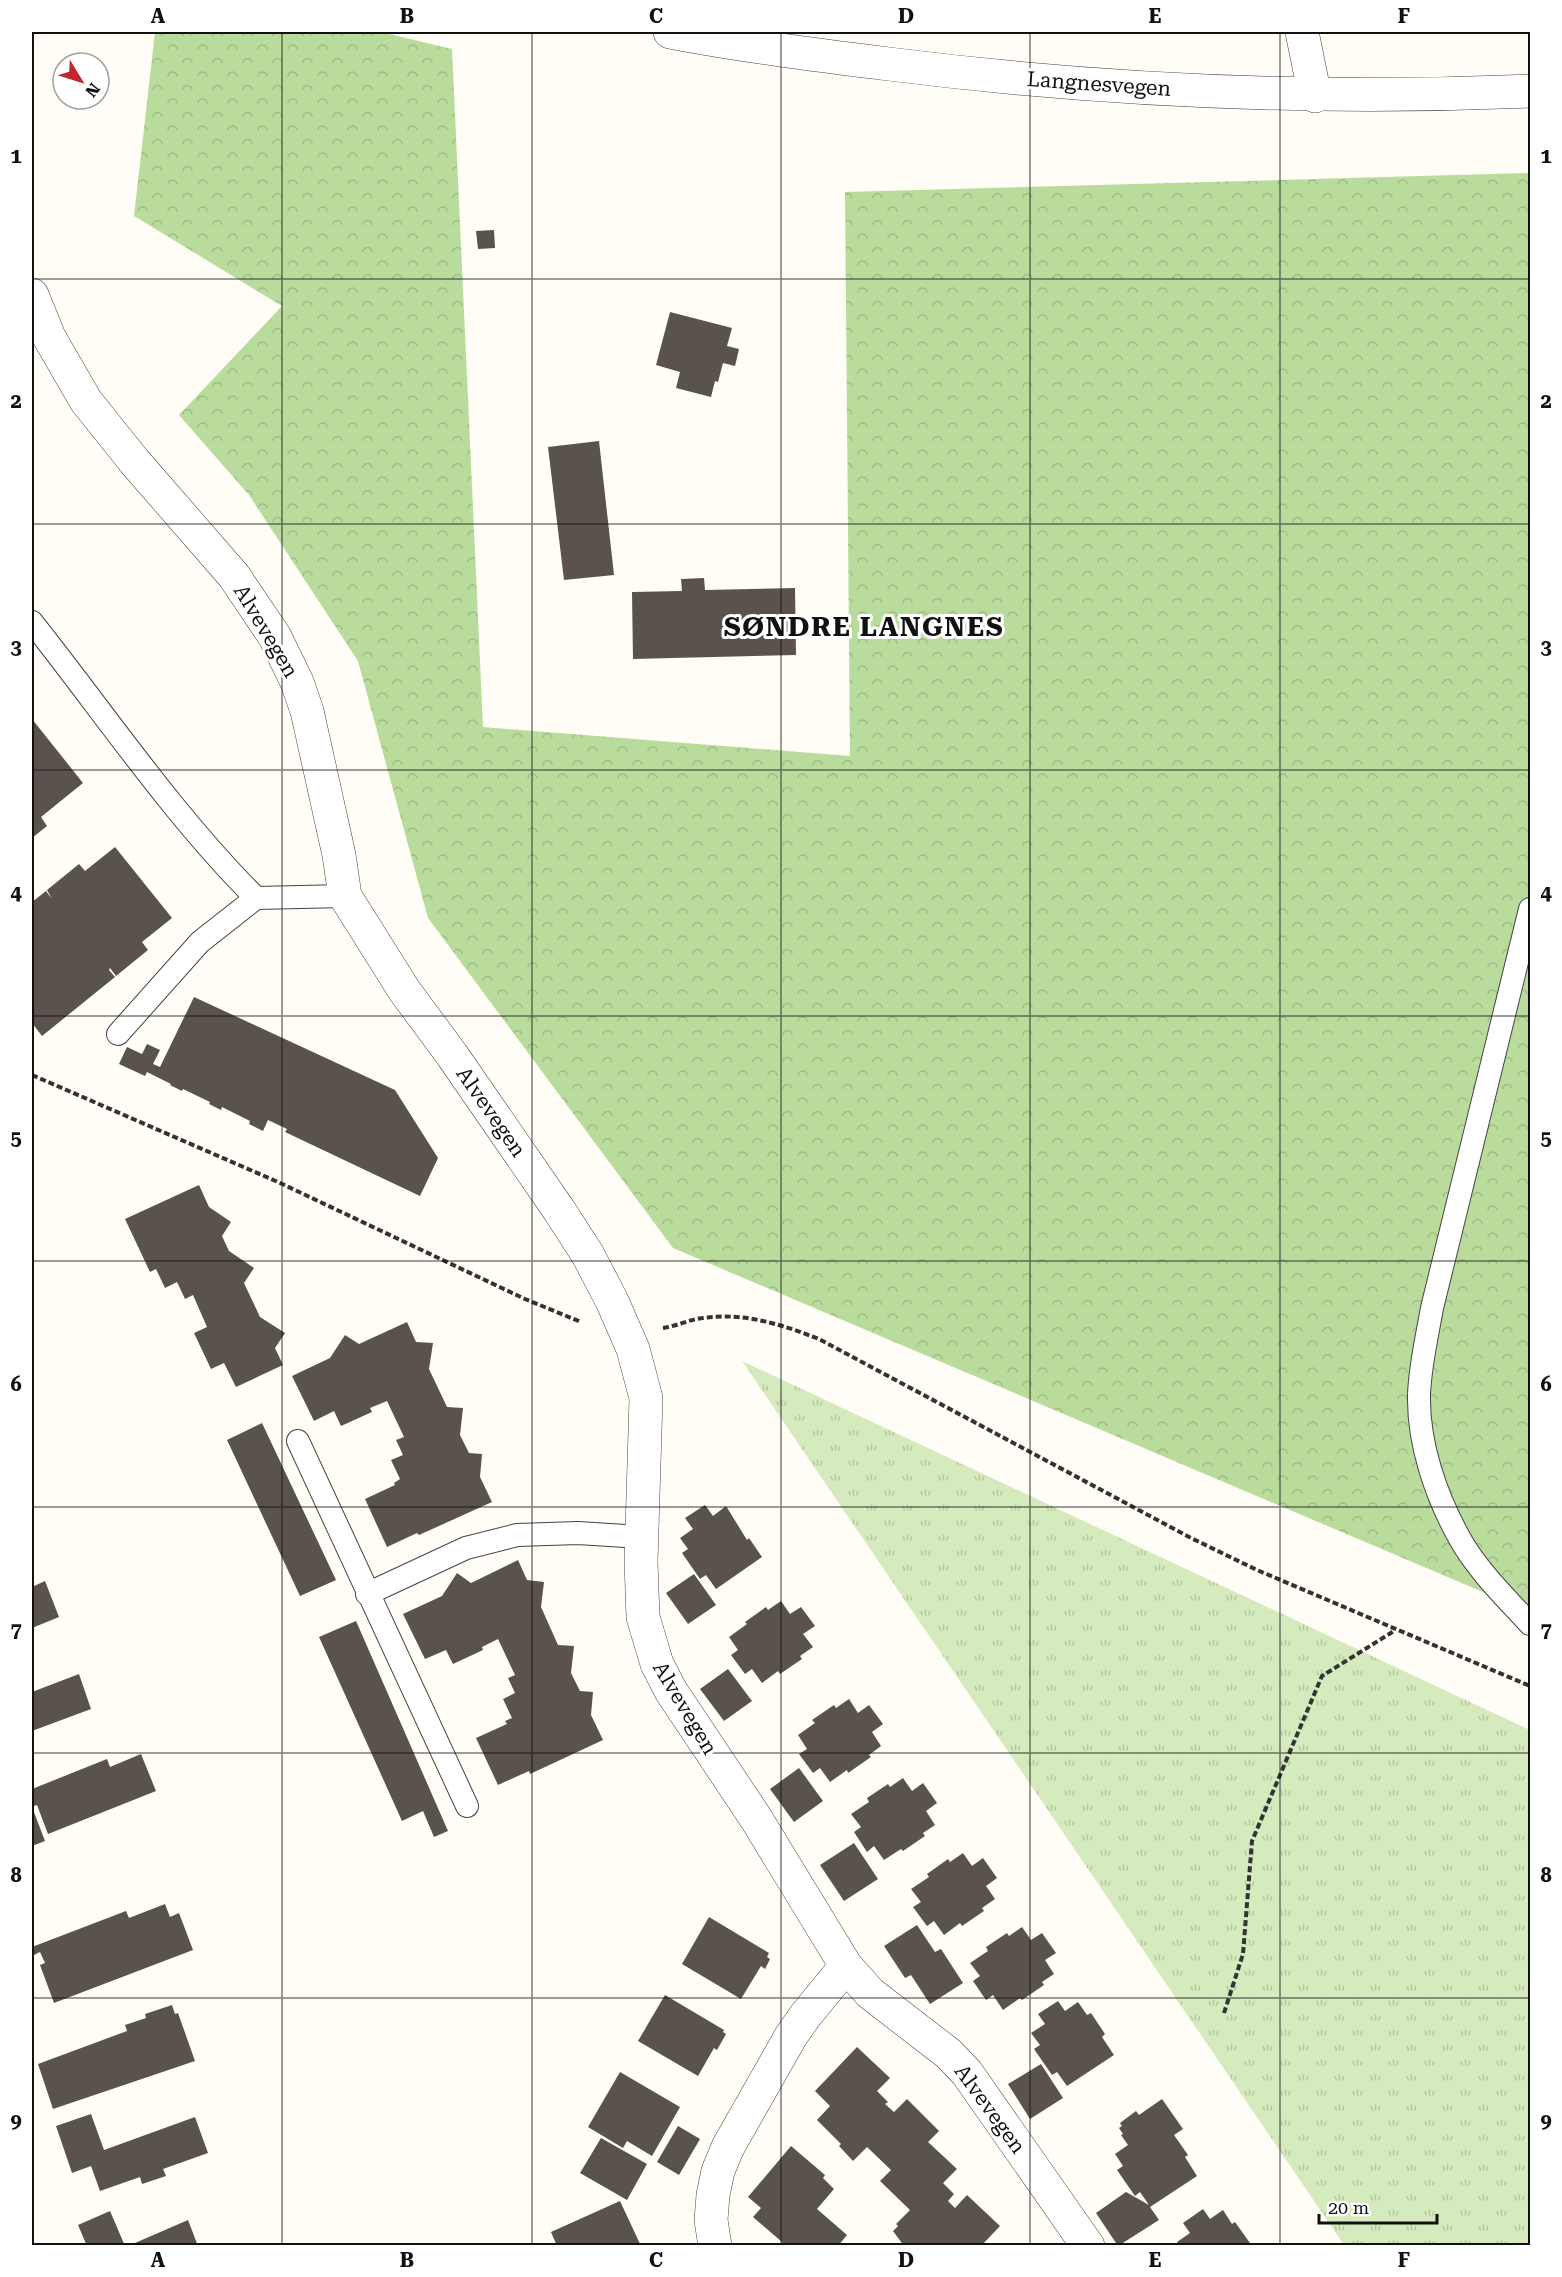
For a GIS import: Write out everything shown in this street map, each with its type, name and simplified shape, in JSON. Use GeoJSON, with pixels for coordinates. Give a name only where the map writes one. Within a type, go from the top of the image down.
{"type":"FeatureCollection","features":[{"type":"Feature","properties":{"kind":"street","name":"Langnesvegen"},"geometry":{"type":"LineString","coordinates":[[670,32],[744,46],[978,75],[1113,87],[1315,96],[1530,91]]}},
{"type":"Feature","properties":{"kind":"street"},"geometry":{"type":"LineString","coordinates":[[1302,32],[1315,96]]}},
{"type":"Feature","properties":{"kind":"street","name":"Alvevegen"},"geometry":{"type":"LineString","coordinates":[[32,295],[50,337],[86,401],[134,461],[234,576],[283,652],[307,711],[339,855],[345,896],[404,990],[559,1210],[588,1255],[612,1301],[633,1349],[646,1398],[641,1537],[643,1617],[657,1664],[671,1691],[757,1820],[846,1966],[870,1993],[949,2054],[967,2073],[1088,2246]]}},
{"type":"Feature","properties":{"kind":"street"},"geometry":{"type":"LineString","coordinates":[[715,2246],[711,2220],[712,2195],[718,2171],[728,2147],[791,2036],[846,1966]]}},
{"type":"Feature","properties":{"kind":"lane"},"geometry":{"type":"LineString","coordinates":[[32,622],[169,801],[256,897]]}},
{"type":"Feature","properties":{"kind":"lane"},"geometry":{"type":"LineString","coordinates":[[118,1034],[200,942],[256,897],[345,896]]}},
{"type":"Feature","properties":{"kind":"lane"},"geometry":{"type":"LineString","coordinates":[[1530,909],[1432,1308],[1419,1396],[1423,1440],[1437,1490],[1461,1540],[1494,1585],[1530,1624]]}},
{"type":"Feature","properties":{"kind":"lane"},"geometry":{"type":"LineString","coordinates":[[298,1442],[467,1806]]}},
{"type":"Feature","properties":{"kind":"lane"},"geometry":{"type":"LineString","coordinates":[[367,1593],[466,1548],[517,1535],[578,1533],[641,1537]]}},
{"type":"Feature","properties":{"kind":"path"},"geometry":{"type":"LineString","coordinates":[[32,1075],[278,1182],[576,1321],[639,1330],[665,1328],[705,1317],[750,1318],[781,1324],[819,1339],[1191,1538],[1257,1570],[1530,1686]]}},
{"type":"Feature","properties":{"kind":"path"},"geometry":{"type":"LineString","coordinates":[[1224,2013],[1243,1954],[1251,1841],[1322,1676],[1395,1630]]}},
{"type":"Feature","properties":{"kind":"green space"},"geometry":{"type":"Polygon","coordinates":[[[155,32],[381,32],[452,49],[483,727],[850,756],[845,192],[1530,173],[1530,1612],[673,1248],[428,918],[358,661],[249,495],[179,415],[282,306],[134,216],[155,32]]]}},
{"type":"Feature","properties":{"kind":"green space"},"geometry":{"type":"Polygon","coordinates":[[[742,1361],[1530,1730],[1530,2245],[1344,2245],[742,1361]]]}},
{"type":"Feature","properties":{"kind":"building"},"geometry":{"type":"Polygon","coordinates":[[[494,230],[495,248],[478,249],[476,231],[494,230]]]}},
{"type":"Feature","properties":{"kind":"building"},"geometry":{"type":"Polygon","coordinates":[[[670,312],[732,328],[727,346],[739,349],[735,366],[723,363],[711,397],[676,388],[680,372],[656,365],[670,312]]]}},
{"type":"Feature","properties":{"kind":"building"},"geometry":{"type":"Polygon","coordinates":[[[599,441],[614,575],[564,580],[548,447],[599,441]]]}},
{"type":"Feature","properties":{"kind":"building"},"geometry":{"type":"Polygon","coordinates":[[[704,578],[705,590],[795,588],[796,655],[633,659],[632,592],[682,591],[681,579],[704,578]]]}},
{"type":"Feature","properties":{"kind":"building"},"geometry":{"type":"Polygon","coordinates":[[[32,719],[83,783],[41,817],[47,826],[32,838],[32,719]]]}},
{"type":"Feature","properties":{"kind":"building"},"geometry":{"type":"Polygon","coordinates":[[[115,847],[172,918],[142,942],[148,950],[116,976],[110,968],[109,970],[115,977],[42,1036],[32,1023],[32,902],[46,891],[52,899],[47,890],[79,864],[85,871],[115,847]]]}},
{"type":"Feature","properties":{"kind":"building"},"geometry":{"type":"Polygon","coordinates":[[[194,997],[395,1090],[438,1158],[420,1196],[285,1132],[287,1129],[268,1120],[263,1131],[249,1124],[250,1121],[222,1107],[221,1110],[209,1104],[210,1102],[183,1089],[182,1091],[147,1072],[145,1076],[119,1064],[127,1047],[142,1054],[147,1044],[160,1050],[153,1064],[160,1067],[194,997]]]}},
{"type":"Feature","properties":{"kind":"building"},"geometry":{"type":"Polygon","coordinates":[[[199,1185],[209,1207],[231,1222],[222,1236],[229,1251],[254,1268],[244,1283],[260,1317],[285,1333],[275,1348],[283,1365],[236,1387],[224,1363],[211,1369],[194,1333],[207,1327],[193,1295],[185,1299],[177,1282],[165,1288],[156,1269],[150,1272],[125,1219],[199,1185]]]}},
{"type":"Feature","properties":{"kind":"building"},"geometry":{"type":"Polygon","coordinates":[[[407,1322],[416,1342],[433,1343],[429,1369],[447,1407],[463,1408],[460,1435],[469,1453],[482,1454],[480,1477],[492,1502],[387,1547],[365,1499],[395,1485],[394,1483],[400,1479],[391,1460],[403,1455],[396,1440],[404,1437],[387,1401],[370,1408],[372,1412],[341,1426],[334,1411],[314,1421],[292,1376],[330,1358],[345,1335],[359,1344],[407,1322]]]}},
{"type":"Feature","properties":{"kind":"building"},"geometry":{"type":"Polygon","coordinates":[[[262,1423],[336,1580],[300,1596],[227,1440],[262,1423]]]}},
{"type":"Feature","properties":{"kind":"building"},"geometry":{"type":"Polygon","coordinates":[[[705,1505],[713,1516],[726,1506],[747,1540],[749,1538],[762,1557],[716,1589],[706,1575],[700,1579],[682,1553],[688,1549],[680,1538],[693,1529],[685,1518],[705,1505]]]}},
{"type":"Feature","properties":{"kind":"building"},"geometry":{"type":"Polygon","coordinates":[[[518,1560],[527,1580],[544,1582],[541,1607],[558,1645],[574,1646],[571,1673],[580,1691],[593,1692],[591,1715],[603,1740],[530,1774],[529,1771],[498,1785],[476,1738],[507,1724],[505,1721],[512,1718],[503,1699],[515,1693],[508,1678],[515,1675],[498,1639],[482,1647],[483,1650],[453,1664],[446,1650],[425,1659],[403,1614],[442,1596],[457,1573],[471,1583],[518,1560]]]}},
{"type":"Feature","properties":{"kind":"building"},"geometry":{"type":"Polygon","coordinates":[[[694,1574],[716,1605],[688,1624],[666,1593],[694,1574]]]}},
{"type":"Feature","properties":{"kind":"building"},"geometry":{"type":"Polygon","coordinates":[[[45,1581],[59,1617],[32,1628],[32,1587],[45,1581]]]}},
{"type":"Feature","properties":{"kind":"building"},"geometry":{"type":"Polygon","coordinates":[[[781,1601],[790,1614],[801,1607],[815,1626],[803,1634],[813,1647],[800,1656],[802,1659],[780,1674],[778,1671],[762,1683],[752,1669],[745,1674],[731,1655],[738,1650],[729,1637],[766,1607],[768,1610],[781,1601]]]}},
{"type":"Feature","properties":{"kind":"building"},"geometry":{"type":"Polygon","coordinates":[[[356,1621],[448,1831],[434,1837],[423,1811],[402,1821],[319,1637],[356,1621]]]}},
{"type":"Feature","properties":{"kind":"building"},"geometry":{"type":"Polygon","coordinates":[[[728,1669],[752,1701],[724,1721],[700,1689],[728,1669]]]}},
{"type":"Feature","properties":{"kind":"building"},"geometry":{"type":"Polygon","coordinates":[[[79,1674],[91,1709],[32,1731],[32,1692],[79,1674]]]}},
{"type":"Feature","properties":{"kind":"building"},"geometry":{"type":"Polygon","coordinates":[[[849,1699],[858,1713],[869,1705],[883,1724],[872,1732],[881,1746],[869,1755],[871,1757],[830,1782],[820,1768],[813,1773],[799,1754],[807,1749],[798,1735],[815,1723],[812,1720],[834,1705],[836,1708],[849,1699]]]}},
{"type":"Feature","properties":{"kind":"building"},"geometry":{"type":"Polygon","coordinates":[[[141,1754],[156,1791],[48,1834],[37,1805],[34,1806],[32,1789],[107,1759],[110,1767],[141,1754]]]}},
{"type":"Feature","properties":{"kind":"building"},"geometry":{"type":"Polygon","coordinates":[[[799,1768],[823,1801],[794,1822],[770,1789],[799,1768]]]}},
{"type":"Feature","properties":{"kind":"building"},"geometry":{"type":"Polygon","coordinates":[[[903,1778],[912,1791],[923,1783],[937,1803],[926,1811],[935,1825],[923,1833],[925,1836],[903,1851],[901,1849],[884,1860],[874,1846],[867,1852],[854,1832],[861,1827],[851,1814],[869,1802],[867,1798],[888,1784],[890,1787],[903,1778]]]}},
{"type":"Feature","properties":{"kind":"building"},"geometry":{"type":"Polygon","coordinates":[[[32,1807],[45,1841],[32,1846],[32,1807]]]}},
{"type":"Feature","properties":{"kind":"building"},"geometry":{"type":"Polygon","coordinates":[[[854,1843],[878,1879],[844,1901],[820,1865],[854,1843]]]}},
{"type":"Feature","properties":{"kind":"building"},"geometry":{"type":"Polygon","coordinates":[[[963,1853],[972,1866],[983,1858],[997,1878],[986,1886],[995,1899],[982,1908],[984,1911],[962,1926],[960,1923],[944,1935],[934,1921],[927,1926],[913,1907],[921,1902],[911,1889],[929,1877],[927,1874],[948,1859],[950,1862],[963,1853]]]}},
{"type":"Feature","properties":{"kind":"building"},"geometry":{"type":"Polygon","coordinates":[[[165,1904],[170,1917],[179,1913],[193,1950],[54,2003],[40,1965],[45,1963],[40,1952],[32,1956],[32,1947],[126,1911],[129,1918],[165,1904]]]}},
{"type":"Feature","properties":{"kind":"building"},"geometry":{"type":"Polygon","coordinates":[[[709,1917],[769,1953],[767,1957],[770,1959],[765,1969],[761,1966],[741,1999],[682,1964],[709,1917]]]}},
{"type":"Feature","properties":{"kind":"building"},"geometry":{"type":"Polygon","coordinates":[[[917,1925],[935,1952],[941,1949],[963,1983],[930,2004],[911,1975],[905,1978],[884,1946],[917,1925]]]}},
{"type":"Feature","properties":{"kind":"building"},"geometry":{"type":"Polygon","coordinates":[[[1022,1927],[1031,1940],[1042,1933],[1056,1953],[1045,1960],[1054,1974],[1042,1982],[1044,1985],[1003,2010],[993,1995],[986,2000],[973,1981],[980,1976],[970,1963],[988,1951],[986,1947],[1007,1933],[1009,1936],[1022,1927]]]}},
{"type":"Feature","properties":{"kind":"building"},"geometry":{"type":"Polygon","coordinates":[[[665,1995],[724,2030],[726,2034],[717,2050],[714,2048],[698,2076],[638,2041],[665,1995]]]}},
{"type":"Feature","properties":{"kind":"building"},"geometry":{"type":"Polygon","coordinates":[[[1058,2001],[1065,2011],[1078,2002],[1087,2015],[1091,2013],[1105,2034],[1102,2037],[1114,2055],[1067,2086],[1057,2072],[1052,2075],[1034,2049],[1040,2045],[1031,2033],[1045,2024],[1038,2014],[1058,2001]]]}},
{"type":"Feature","properties":{"kind":"building"},"geometry":{"type":"Polygon","coordinates":[[[172,2005],[175,2014],[178,2013],[195,2061],[53,2109],[38,2064],[127,2031],[125,2025],[146,2018],[145,2014],[172,2005]]]}},
{"type":"Feature","properties":{"kind":"building"},"geometry":{"type":"Polygon","coordinates":[[[857,2047],[890,2078],[877,2091],[888,2102],[885,2104],[894,2112],[907,2099],[939,2131],[928,2142],[957,2169],[943,2183],[954,2194],[948,2201],[955,2208],[967,2195],[1000,2226],[981,2246],[931,2246],[928,2243],[925,2246],[904,2246],[893,2231],[898,2226],[896,2224],[910,2210],[880,2181],[891,2170],[867,2147],[853,2161],[839,2146],[841,2144],[817,2120],[830,2106],[815,2091],[857,2047]]]}},
{"type":"Feature","properties":{"kind":"building"},"geometry":{"type":"Polygon","coordinates":[[[1041,2064],[1063,2098],[1030,2119],[1008,2084],[1041,2064]]]}},
{"type":"Feature","properties":{"kind":"building"},"geometry":{"type":"Polygon","coordinates":[[[620,2072],[680,2107],[652,2156],[627,2141],[623,2148],[588,2127],[620,2072]]]}},
{"type":"Feature","properties":{"kind":"building"},"geometry":{"type":"Polygon","coordinates":[[[1162,2099],[1183,2129],[1174,2135],[1188,2155],[1185,2157],[1197,2176],[1150,2207],[1159,2220],[1118,2246],[1096,2213],[1126,2192],[1149,2205],[1140,2192],[1135,2196],[1117,2170],[1123,2166],[1115,2154],[1128,2145],[1121,2135],[1123,2134],[1119,2128],[1122,2126],[1120,2123],[1136,2111],[1139,2115],[1162,2099]]]}},
{"type":"Feature","properties":{"kind":"building"},"geometry":{"type":"Polygon","coordinates":[[[91,2114],[104,2150],[195,2117],[208,2153],[163,2169],[166,2176],[142,2184],[140,2177],[100,2191],[91,2166],[72,2173],[56,2126],[91,2114]]]}},
{"type":"Feature","properties":{"kind":"building"},"geometry":{"type":"Polygon","coordinates":[[[678,2126],[700,2139],[679,2175],[657,2162],[678,2126]]]}},
{"type":"Feature","properties":{"kind":"building"},"geometry":{"type":"Polygon","coordinates":[[[601,2138],[647,2164],[627,2200],[580,2173],[601,2138]]]}},
{"type":"Feature","properties":{"kind":"building"},"geometry":{"type":"Polygon","coordinates":[[[791,2146],[825,2175],[823,2178],[834,2189],[817,2209],[847,2235],[838,2246],[779,2246],[782,2242],[753,2217],[761,2208],[748,2197],[791,2146]]]}},
{"type":"Feature","properties":{"kind":"building"},"geometry":{"type":"Polygon","coordinates":[[[620,2201],[641,2246],[557,2246],[551,2232],[620,2201]]]}},
{"type":"Feature","properties":{"kind":"building"},"geometry":{"type":"Polygon","coordinates":[[[1203,2209],[1210,2219],[1223,2210],[1232,2224],[1235,2222],[1250,2243],[1246,2246],[1179,2246],[1177,2242],[1190,2233],[1183,2223],[1203,2209]]]}},
{"type":"Feature","properties":{"kind":"building"},"geometry":{"type":"Polygon","coordinates":[[[110,2211],[125,2246],[87,2246],[78,2225],[110,2211]]]}},
{"type":"Feature","properties":{"kind":"building"},"geometry":{"type":"Polygon","coordinates":[[[188,2220],[198,2246],[128,2246],[188,2220]]]}},
{"type":"Feature","properties":{"kind":"district","name":"SØNDRE LANGNES"},"geometry":{"type":"Point","coordinates":[864,627]}}]}
